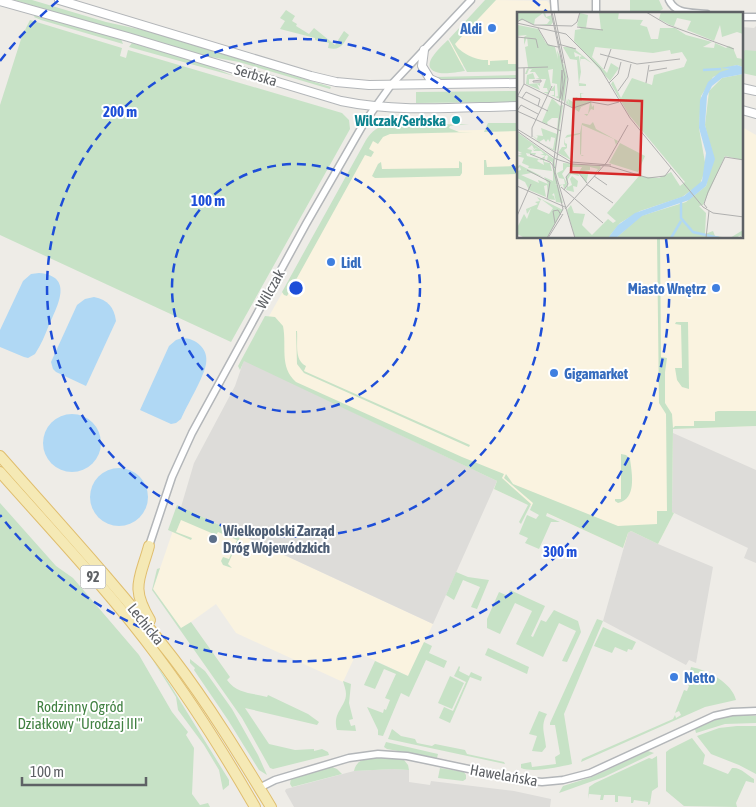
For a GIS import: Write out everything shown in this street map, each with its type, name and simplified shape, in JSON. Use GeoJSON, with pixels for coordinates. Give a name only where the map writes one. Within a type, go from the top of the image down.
{"type":"FeatureCollection","features":[{"type":"Feature","properties":{"kind":"main road","name":"Lechicka"},"geometry":{"type":"LineString","coordinates":[[0,456],[118,590],[173,657],[222,728],[271,807]]}},
{"type":"Feature","properties":{"kind":"main road","name":"Lechicka"},"geometry":{"type":"LineString","coordinates":[[0,472],[114,602],[153,650],[202,719],[256,807]]}},
{"type":"Feature","properties":{"kind":"main road"},"geometry":{"type":"LineString","coordinates":[[149,546],[138,581],[139,598],[173,657]]}},
{"type":"Feature","properties":{"kind":"street","name":"Serbska"},"geometry":{"type":"LineString","coordinates":[[59,0],[323,79],[359,84],[391,85],[517,83]]}},
{"type":"Feature","properties":{"kind":"street","name":"Wilczak"},"geometry":{"type":"LineString","coordinates":[[149,546],[172,477],[192,433],[306,224],[364,123],[391,85],[472,0]]}},
{"type":"Feature","properties":{"kind":"street"},"geometry":{"type":"LineString","coordinates":[[669,0],[673,7],[678,10],[692,12]]}},
{"type":"Feature","properties":{"kind":"street","name":"Serbska"},"geometry":{"type":"LineString","coordinates":[[0,1],[341,101],[375,107],[517,106]]}},
{"type":"Feature","properties":{"kind":"street"},"geometry":{"type":"LineString","coordinates":[[424,50],[422,66],[427,75],[435,82],[446,84]]}},
{"type":"Feature","properties":{"kind":"street","name":"Hawelańska"},"geometry":{"type":"LineString","coordinates":[[259,788],[275,780],[343,760],[378,754],[407,756],[521,780],[557,781],[590,773],[714,716],[741,711],[756,711]]}},
{"type":"Feature","properties":{"kind":"shaded area"},"geometry":{"type":"Polygon","coordinates":[[[491,0],[547,1],[550,4],[551,12],[517,12],[517,65],[461,65],[450,43],[491,0]]]}},
{"type":"Feature","properties":{"kind":"shaded area"},"geometry":{"type":"Polygon","coordinates":[[[756,26],[756,56],[744,56],[744,27],[754,28],[756,26]]]}},
{"type":"Feature","properties":{"kind":"shaded area"},"geometry":{"type":"Polygon","coordinates":[[[744,128],[756,135],[756,426],[673,429],[672,512],[674,513],[658,544],[631,531],[623,548],[494,489],[497,481],[244,360],[369,140],[391,132],[517,129],[517,239],[744,239],[744,128]]]}},
{"type":"Feature","properties":{"kind":"shaded area"},"geometry":{"type":"Polygon","coordinates":[[[244,360],[497,481],[433,624],[181,507],[194,463],[235,386],[244,360]]]}},
{"type":"Feature","properties":{"kind":"shaded area"},"geometry":{"type":"Polygon","coordinates":[[[673,433],[756,470],[756,563],[744,558],[748,548],[672,512],[673,433]]]}},
{"type":"Feature","properties":{"kind":"shaded area"},"geometry":{"type":"Polygon","coordinates":[[[181,507],[433,624],[408,676],[357,652],[343,682],[236,633],[216,604],[181,629],[153,589],[181,507]]]}},
{"type":"Feature","properties":{"kind":"shaded area"},"geometry":{"type":"Polygon","coordinates":[[[631,531],[713,567],[696,663],[689,660],[686,665],[603,621],[628,533],[631,531]]]}},
{"type":"Feature","properties":{"kind":"shaded area"},"geometry":{"type":"Polygon","coordinates":[[[409,770],[409,782],[430,785],[431,781],[514,791],[551,799],[550,807],[294,807],[285,791],[286,789],[354,771],[409,770]]]}},
{"type":"Feature","properties":{"kind":"green space"},"geometry":{"type":"Polygon","coordinates":[[[14,0],[32,0],[106,22],[147,31],[331,87],[330,89],[239,62],[206,56],[14,0]]]}},
{"type":"Feature","properties":{"kind":"green space"},"geometry":{"type":"Polygon","coordinates":[[[485,0],[496,0],[465,33],[460,32],[463,35],[455,44],[469,56],[488,60],[488,65],[490,65],[490,61],[508,60],[508,64],[517,64],[517,71],[467,72],[449,39],[485,0]]]}},
{"type":"Feature","properties":{"kind":"green space"},"geometry":{"type":"Polygon","coordinates":[[[630,0],[659,0],[663,9],[658,12],[630,12],[630,0]]]}},
{"type":"Feature","properties":{"kind":"green space"},"geometry":{"type":"Polygon","coordinates":[[[286,10],[295,16],[292,21],[297,24],[296,26],[309,34],[314,28],[335,45],[344,31],[349,35],[339,48],[332,49],[328,48],[329,43],[280,29],[285,21],[280,18],[286,10]]]}},
{"type":"Feature","properties":{"kind":"green space"},"geometry":{"type":"Polygon","coordinates":[[[35,15],[121,39],[123,44],[41,20],[34,17],[35,15]]]}},
{"type":"Feature","properties":{"kind":"green space"},"geometry":{"type":"Polygon","coordinates":[[[30,20],[122,48],[120,56],[126,58],[128,50],[342,113],[349,120],[350,129],[231,342],[0,235],[0,105],[22,36],[30,20]]]}},
{"type":"Feature","properties":{"kind":"green space"},"geometry":{"type":"Polygon","coordinates":[[[448,40],[465,71],[442,73],[431,69],[430,65],[433,56],[448,40]]]}},
{"type":"Feature","properties":{"kind":"green space"},"geometry":{"type":"Polygon","coordinates":[[[132,43],[202,63],[234,76],[129,47],[132,43]]]}},
{"type":"Feature","properties":{"kind":"green space"},"geometry":{"type":"Polygon","coordinates":[[[745,50],[756,51],[756,76],[744,73],[745,50]]]}},
{"type":"Feature","properties":{"kind":"green space"},"geometry":{"type":"Polygon","coordinates":[[[517,75],[517,78],[445,80],[434,77],[517,75]]]}},
{"type":"Feature","properties":{"kind":"green space"},"geometry":{"type":"Polygon","coordinates":[[[517,91],[517,102],[416,103],[416,92],[517,91]]]}},
{"type":"Feature","properties":{"kind":"green space"},"geometry":{"type":"Polygon","coordinates":[[[488,123],[517,123],[517,131],[484,132],[488,123]]]}},
{"type":"Feature","properties":{"kind":"green space"},"geometry":{"type":"Polygon","coordinates":[[[469,124],[450,126],[449,128],[459,132],[473,132],[390,134],[383,137],[378,144],[373,141],[369,149],[374,152],[371,157],[365,155],[287,296],[284,295],[282,292],[366,140],[373,132],[382,126],[389,125],[469,124]]]}},
{"type":"Feature","properties":{"kind":"green space"},"geometry":{"type":"Polygon","coordinates":[[[484,160],[486,160],[487,167],[517,166],[517,174],[484,175],[484,160]]]}},
{"type":"Feature","properties":{"kind":"green space"},"geometry":{"type":"Polygon","coordinates":[[[459,161],[462,163],[462,173],[460,176],[375,178],[372,176],[381,162],[382,169],[459,168],[459,161]]]}},
{"type":"Feature","properties":{"kind":"green space"},"geometry":{"type":"Polygon","coordinates":[[[657,239],[660,239],[661,357],[667,358],[665,403],[672,414],[673,428],[675,426],[694,426],[694,421],[715,421],[715,412],[718,411],[756,411],[756,426],[673,429],[672,512],[674,513],[658,544],[631,531],[628,533],[623,548],[547,513],[546,516],[560,522],[551,522],[539,549],[525,543],[528,538],[519,534],[527,515],[536,519],[539,515],[530,510],[533,503],[504,478],[506,474],[513,484],[618,526],[657,524],[657,511],[667,511],[666,414],[659,403],[657,239]]]}},
{"type":"Feature","properties":{"kind":"green space"},"geometry":{"type":"Polygon","coordinates":[[[265,316],[275,317],[283,326],[285,363],[287,370],[296,382],[504,474],[502,478],[531,504],[521,524],[519,522],[528,505],[494,489],[497,481],[244,361],[240,370],[238,366],[265,316]]]}},
{"type":"Feature","properties":{"kind":"green space"},"geometry":{"type":"Polygon","coordinates":[[[676,322],[688,322],[689,389],[682,387],[677,380],[675,368],[682,368],[681,325],[675,324],[676,322]]]}},
{"type":"Feature","properties":{"kind":"green space"},"geometry":{"type":"Polygon","coordinates":[[[296,331],[298,355],[306,366],[304,371],[470,445],[469,447],[304,373],[297,364],[296,331]]]}},
{"type":"Feature","properties":{"kind":"green space"},"geometry":{"type":"Polygon","coordinates":[[[621,454],[626,455],[630,459],[632,485],[628,497],[618,503],[615,499],[621,499],[621,454]]]}},
{"type":"Feature","properties":{"kind":"green space","name":"Rodzinny Ogród Działkowy \"Urodzaj III\""},"geometry":{"type":"Polygon","coordinates":[[[0,503],[56,566],[73,578],[139,655],[172,712],[188,732],[186,735],[194,748],[192,794],[200,805],[208,803],[210,807],[0,807],[0,503]]]}},
{"type":"Feature","properties":{"kind":"green space"},"geometry":{"type":"Polygon","coordinates":[[[177,505],[241,535],[228,564],[232,568],[223,565],[221,561],[223,557],[229,559],[237,540],[218,532],[216,535],[181,520],[176,532],[192,538],[191,540],[168,530],[177,505]]]}},
{"type":"Feature","properties":{"kind":"green space"},"geometry":{"type":"Polygon","coordinates":[[[160,568],[153,589],[181,628],[191,622],[230,677],[227,680],[231,685],[245,692],[267,697],[268,695],[308,714],[319,722],[317,725],[245,708],[269,744],[295,750],[314,749],[314,751],[322,749],[328,752],[329,755],[273,769],[270,768],[242,718],[152,590],[157,569],[160,568]]]}},
{"type":"Feature","properties":{"kind":"green space"},"geometry":{"type":"Polygon","coordinates":[[[456,572],[468,577],[489,580],[477,609],[471,607],[480,587],[463,580],[454,600],[446,595],[456,572]]]}},
{"type":"Feature","properties":{"kind":"green space"},"geometry":{"type":"Polygon","coordinates":[[[510,590],[545,606],[531,636],[533,637],[541,620],[546,622],[554,610],[578,621],[581,632],[567,662],[562,661],[576,631],[559,623],[543,657],[516,644],[532,611],[515,603],[500,634],[487,628],[487,619],[499,592],[508,596],[510,590]]]}},
{"type":"Feature","properties":{"kind":"green space"},"geometry":{"type":"Polygon","coordinates":[[[597,619],[603,621],[564,714],[572,764],[539,770],[521,768],[521,764],[531,762],[532,767],[556,764],[555,757],[560,754],[555,725],[550,725],[550,723],[597,619]]]}},
{"type":"Feature","properties":{"kind":"green space"},"geometry":{"type":"Polygon","coordinates":[[[603,627],[636,642],[632,650],[628,649],[627,652],[615,647],[612,653],[594,646],[603,627]]]}},
{"type":"Feature","properties":{"kind":"green space"},"geometry":{"type":"Polygon","coordinates":[[[424,642],[432,646],[429,653],[447,661],[444,668],[426,660],[409,697],[401,693],[383,736],[378,735],[378,730],[367,707],[383,713],[384,709],[386,710],[390,700],[385,698],[396,674],[384,669],[375,689],[364,685],[375,661],[408,676],[424,642]]]}},
{"type":"Feature","properties":{"kind":"green space"},"geometry":{"type":"Polygon","coordinates":[[[488,648],[529,667],[527,674],[485,655],[488,648]]]}},
{"type":"Feature","properties":{"kind":"green space"},"geometry":{"type":"Polygon","coordinates":[[[149,654],[229,780],[229,785],[223,790],[219,770],[204,745],[178,710],[176,697],[149,654]]]}},
{"type":"Feature","properties":{"kind":"green space"},"geometry":{"type":"Polygon","coordinates":[[[190,659],[205,671],[232,709],[267,775],[259,770],[194,670],[195,668],[190,663],[190,659]]]}},
{"type":"Feature","properties":{"kind":"green space"},"geometry":{"type":"Polygon","coordinates":[[[459,666],[459,671],[469,676],[471,672],[482,677],[481,681],[470,677],[450,723],[439,718],[444,707],[453,711],[466,682],[454,676],[459,666]]]}},
{"type":"Feature","properties":{"kind":"green space"},"geometry":{"type":"Polygon","coordinates":[[[691,667],[705,671],[718,678],[730,688],[736,700],[705,707],[581,762],[582,759],[673,719],[675,715],[676,718],[681,715],[679,711],[675,713],[684,690],[687,691],[689,686],[687,684],[691,667]]]}},
{"type":"Feature","properties":{"kind":"green space"},"geometry":{"type":"Polygon","coordinates":[[[450,676],[464,683],[452,709],[438,703],[450,676]]]}},
{"type":"Feature","properties":{"kind":"green space"},"geometry":{"type":"Polygon","coordinates":[[[343,681],[351,684],[349,703],[353,719],[349,720],[351,726],[355,725],[356,731],[337,730],[336,719],[346,694],[343,681]]]}},
{"type":"Feature","properties":{"kind":"green space"},"geometry":{"type":"Polygon","coordinates":[[[539,711],[547,714],[543,726],[546,747],[542,752],[532,751],[537,736],[529,734],[539,711]]]}},
{"type":"Feature","properties":{"kind":"green space"},"geometry":{"type":"Polygon","coordinates":[[[739,714],[756,716],[756,723],[725,724],[696,733],[695,729],[719,718],[739,714]]]}},
{"type":"Feature","properties":{"kind":"green space"},"geometry":{"type":"Polygon","coordinates":[[[756,726],[756,774],[711,754],[697,736],[719,728],[756,726]]]}},
{"type":"Feature","properties":{"kind":"green space"},"geometry":{"type":"Polygon","coordinates":[[[392,729],[401,736],[415,739],[417,743],[432,746],[435,744],[465,750],[467,754],[504,762],[505,764],[388,739],[392,729]]]}},
{"type":"Feature","properties":{"kind":"green space"},"geometry":{"type":"Polygon","coordinates":[[[692,738],[705,755],[703,764],[728,774],[732,768],[738,769],[754,779],[754,783],[746,781],[736,803],[737,807],[684,806],[666,791],[666,752],[692,738]]]}},
{"type":"Feature","properties":{"kind":"green space"},"geometry":{"type":"Polygon","coordinates":[[[386,742],[438,754],[437,758],[387,749],[384,747],[386,742]]]}},
{"type":"Feature","properties":{"kind":"green space"},"geometry":{"type":"Polygon","coordinates":[[[648,751],[654,753],[604,777],[559,793],[563,786],[592,777],[648,751]]]}},
{"type":"Feature","properties":{"kind":"green space"},"geometry":{"type":"Polygon","coordinates":[[[657,756],[658,787],[652,791],[650,804],[634,800],[631,803],[631,797],[618,796],[618,802],[615,802],[615,795],[604,795],[603,800],[600,800],[601,795],[589,794],[588,799],[589,787],[595,783],[657,756]]]}},
{"type":"Feature","properties":{"kind":"green space"},"geometry":{"type":"Polygon","coordinates":[[[389,757],[404,760],[409,770],[354,771],[359,762],[368,758],[389,757]]]}},
{"type":"Feature","properties":{"kind":"green space"},"geometry":{"type":"Polygon","coordinates":[[[332,767],[342,774],[292,787],[290,784],[291,778],[332,767]]]}},
{"type":"Feature","properties":{"kind":"green space"},"geometry":{"type":"Polygon","coordinates":[[[440,768],[464,772],[466,779],[463,781],[438,778],[440,768]]]}},
{"type":"Feature","properties":{"kind":"water"},"geometry":{"type":"Polygon","coordinates":[[[31,274],[50,275],[57,280],[60,285],[59,301],[41,344],[35,354],[28,358],[0,347],[0,330],[23,281],[31,274]]]}},
{"type":"Feature","properties":{"kind":"water"},"geometry":{"type":"Polygon","coordinates":[[[94,297],[110,305],[116,321],[86,386],[56,372],[51,362],[77,305],[85,299],[94,297]]]}},
{"type":"Feature","properties":{"kind":"water"},"geometry":{"type":"Polygon","coordinates":[[[182,338],[192,340],[200,345],[205,354],[206,364],[205,370],[181,419],[171,424],[140,410],[169,346],[182,338]]]}},
{"type":"Feature","properties":{"kind":"water"},"geometry":{"type":"Polygon","coordinates":[[[72,414],[83,416],[96,427],[101,443],[99,454],[88,467],[72,472],[61,470],[48,459],[43,443],[45,432],[56,419],[72,414]]]}},
{"type":"Feature","properties":{"kind":"water"},"geometry":{"type":"Polygon","coordinates":[[[119,468],[130,470],[140,476],[146,486],[148,497],[146,508],[140,518],[130,524],[119,526],[108,524],[98,518],[92,508],[90,497],[92,486],[98,476],[108,470],[119,468]]]}},
{"type":"Feature","properties":{"kind":"place","name":"Aldi"},"geometry":{"type":"Point","coordinates":[492,28]}},
{"type":"Feature","properties":{"kind":"place","name":"Wilczak/Serbska"},"geometry":{"type":"Point","coordinates":[456,120]}},
{"type":"Feature","properties":{"kind":"place","name":"Lidl"},"geometry":{"type":"Point","coordinates":[331,262]}},
{"type":"Feature","properties":{"kind":"place","name":"Miasto Wnętrz"},"geometry":{"type":"Point","coordinates":[716,288]}},
{"type":"Feature","properties":{"kind":"place","name":"Gigamarket"},"geometry":{"type":"Point","coordinates":[554,373]}},
{"type":"Feature","properties":{"kind":"place","name":"Wielkopolski Zarząd Dróg Wojewódzkich"},"geometry":{"type":"Point","coordinates":[213,539]}},
{"type":"Feature","properties":{"kind":"place","name":"Netto"},"geometry":{"type":"Point","coordinates":[674,677]}}]}
